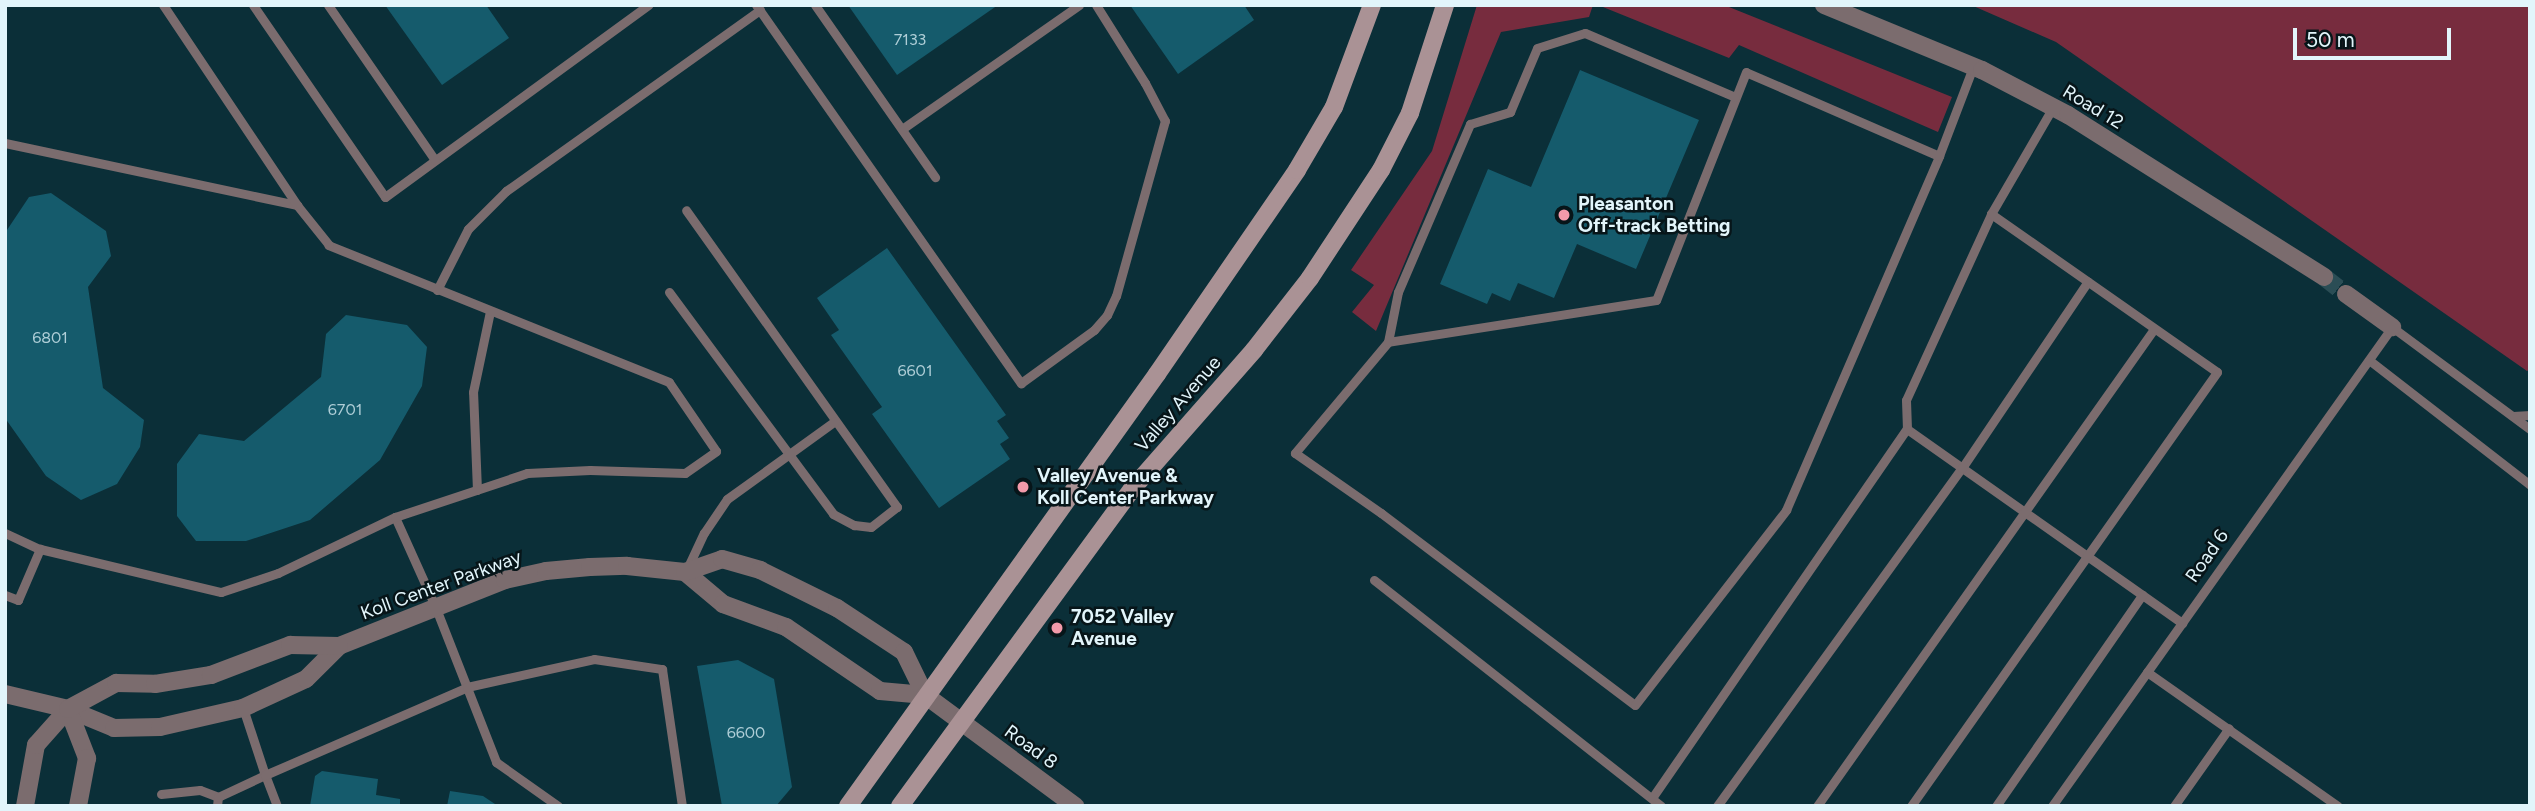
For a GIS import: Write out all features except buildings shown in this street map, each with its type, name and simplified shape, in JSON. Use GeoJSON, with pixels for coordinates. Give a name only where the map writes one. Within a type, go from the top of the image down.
{"type":"FeatureCollection","features":[{"type":"Feature","properties":{"kind":"main road","name":"Valley Avenue"},"geometry":{"type":"LineString","coordinates":[[848,806],[1157,374],[1297,170],[1334,107],[1372,5]]}},
{"type":"Feature","properties":{"kind":"main road","name":"Valley Avenue"},"geometry":{"type":"LineString","coordinates":[[900,806],[1132,489],[1254,349],[1310,278],[1381,170],[1410,113],[1444,5]]}},
{"type":"Feature","properties":{"kind":"street","name":"Road 12"},"geometry":{"type":"LineString","coordinates":[[1824,5],[1973,67],[2053,107],[2324,277]]}},
{"type":"Feature","properties":{"kind":"street"},"geometry":{"type":"LineString","coordinates":[[2346,294],[2392,327]]}},
{"type":"Feature","properties":{"kind":"street","name":"Koll Center Parkway"},"geometry":{"type":"LineString","coordinates":[[5,694],[68,709],[114,728],[160,727],[243,708],[306,679],[339,646],[505,580],[546,571],[627,566],[685,572],[722,559],[760,570],[836,608],[904,652],[925,695],[962,722]]}},
{"type":"Feature","properties":{"kind":"street"},"geometry":{"type":"LineString","coordinates":[[685,572],[723,604],[786,627],[880,691],[925,695]]}},
{"type":"Feature","properties":{"kind":"street","name":"Koll Center Parkway"},"geometry":{"type":"LineString","coordinates":[[68,709],[116,683],[155,684],[211,675],[290,645],[339,646]]}},
{"type":"Feature","properties":{"kind":"street"},"geometry":{"type":"LineString","coordinates":[[25,806],[36,745],[68,709],[87,758],[78,806]]}},
{"type":"Feature","properties":{"kind":"street","name":"Road 8"},"geometry":{"type":"LineString","coordinates":[[962,722],[1075,806]]}},
{"type":"Feature","properties":{"kind":"lane"},"geometry":{"type":"LineString","coordinates":[[5,533],[40,549],[221,592],[278,573],[395,517],[527,473],[590,470],[685,473],[716,451],[669,382],[329,245],[297,205],[163,5]]}},
{"type":"Feature","properties":{"kind":"lane"},"geometry":{"type":"LineString","coordinates":[[253,5],[385,197],[648,5]]}},
{"type":"Feature","properties":{"kind":"lane"},"geometry":{"type":"LineString","coordinates":[[328,5],[435,160]]}},
{"type":"Feature","properties":{"kind":"lane"},"geometry":{"type":"LineString","coordinates":[[815,5],[935,177]]}},
{"type":"Feature","properties":{"kind":"lane"},"geometry":{"type":"LineString","coordinates":[[902,130],[1079,5]]}},
{"type":"Feature","properties":{"kind":"lane"},"geometry":{"type":"LineString","coordinates":[[437,290],[468,229],[506,191],[758,8],[1021,383],[1094,330],[1107,315],[1116,296],[1165,121],[1145,83],[1096,5]]}},
{"type":"Feature","properties":{"kind":"lane"},"geometry":{"type":"LineString","coordinates":[[1735,97],[1585,33],[1537,48],[1510,112],[1470,124],[1398,292],[1388,342],[1295,453],[1392,522],[1635,705],[1786,510],[1939,156],[1973,67]]}},
{"type":"Feature","properties":{"kind":"lane"},"geometry":{"type":"LineString","coordinates":[[1388,342],[1656,300],[1746,72],[1939,156]]}},
{"type":"Feature","properties":{"kind":"lane"},"geometry":{"type":"LineString","coordinates":[[1652,798],[1907,429],[1906,400],[1991,214],[2053,107]]}},
{"type":"Feature","properties":{"kind":"lane"},"geometry":{"type":"LineString","coordinates":[[5,142],[297,205]]}},
{"type":"Feature","properties":{"kind":"lane"},"geometry":{"type":"LineString","coordinates":[[669,292],[833,514],[854,525],[871,527],[897,507],[685,210]]}},
{"type":"Feature","properties":{"kind":"lane"},"geometry":{"type":"LineString","coordinates":[[1912,806],[2217,372],[1991,214]]}},
{"type":"Feature","properties":{"kind":"lane"},"geometry":{"type":"LineString","coordinates":[[1717,806],[1962,468],[2088,281]]}},
{"type":"Feature","properties":{"kind":"lane"},"geometry":{"type":"LineString","coordinates":[[477,489],[473,392],[490,311]]}},
{"type":"Feature","properties":{"kind":"lane"},"geometry":{"type":"LineString","coordinates":[[2392,327],[2530,429]]}},
{"type":"Feature","properties":{"kind":"lane","name":"Road 6"},"geometry":{"type":"LineString","coordinates":[[2052,806],[2392,327]]}},
{"type":"Feature","properties":{"kind":"lane"},"geometry":{"type":"LineString","coordinates":[[1817,806],[2154,329]]}},
{"type":"Feature","properties":{"kind":"lane"},"geometry":{"type":"LineString","coordinates":[[2369,360],[2530,485]]}},
{"type":"Feature","properties":{"kind":"lane"},"geometry":{"type":"LineString","coordinates":[[2513,416],[2530,415]]}},
{"type":"Feature","properties":{"kind":"lane"},"geometry":{"type":"LineString","coordinates":[[685,572],[704,533],[727,499],[835,421]]}},
{"type":"Feature","properties":{"kind":"lane"},"geometry":{"type":"LineString","coordinates":[[1907,429],[2182,623]]}},
{"type":"Feature","properties":{"kind":"lane"},"geometry":{"type":"LineString","coordinates":[[395,517],[435,606],[496,762],[558,806]]}},
{"type":"Feature","properties":{"kind":"lane"},"geometry":{"type":"LineString","coordinates":[[5,595],[18,600],[40,549]]}},
{"type":"Feature","properties":{"kind":"lane"},"geometry":{"type":"LineString","coordinates":[[1374,580],[1661,806]]}},
{"type":"Feature","properties":{"kind":"lane"},"geometry":{"type":"LineString","coordinates":[[1996,806],[2142,595]]}},
{"type":"Feature","properties":{"kind":"lane"},"geometry":{"type":"LineString","coordinates":[[161,794],[201,790],[218,801],[265,775],[467,687],[594,659],[662,669],[682,806]]}},
{"type":"Feature","properties":{"kind":"lane"},"geometry":{"type":"LineString","coordinates":[[2147,672],[2338,806]]}},
{"type":"Feature","properties":{"kind":"lane"},"geometry":{"type":"LineString","coordinates":[[243,708],[277,806]]}},
{"type":"Feature","properties":{"kind":"lane"},"geometry":{"type":"LineString","coordinates":[[2174,806],[2229,728]]}},
{"type":"Feature","properties":{"kind":"shaded area"},"geometry":{"type":"Polygon","coordinates":[[[1477,5],[1593,5],[1589,17],[1501,32],[1376,331],[1352,312],[1374,285],[1351,270],[1432,151],[1477,5]]]}},
{"type":"Feature","properties":{"kind":"shaded area"},"geometry":{"type":"Polygon","coordinates":[[[1598,5],[1724,5],[1952,97],[1938,132],[1739,45],[1729,58],[1598,5]]]}},
{"type":"Feature","properties":{"kind":"shaded area"},"geometry":{"type":"Polygon","coordinates":[[[1971,5],[2530,5],[2530,369],[2527,371],[2056,42],[1971,5]]]}},
{"type":"Feature","properties":{"kind":"tunnel"},"geometry":{"type":"LineString","coordinates":[[2324,277],[2346,294]]}},
{"type":"Feature","properties":{"kind":"place","name":"Pleasanton Off-track Betting"},"geometry":{"type":"Point","coordinates":[1564,215]}},
{"type":"Feature","properties":{"kind":"place","name":"Valley Avenue & Koll Center Parkway"},"geometry":{"type":"Point","coordinates":[1023,487]}},
{"type":"Feature","properties":{"kind":"place","name":"7052 Valley Avenue"},"geometry":{"type":"Point","coordinates":[1057,628]}}]}
